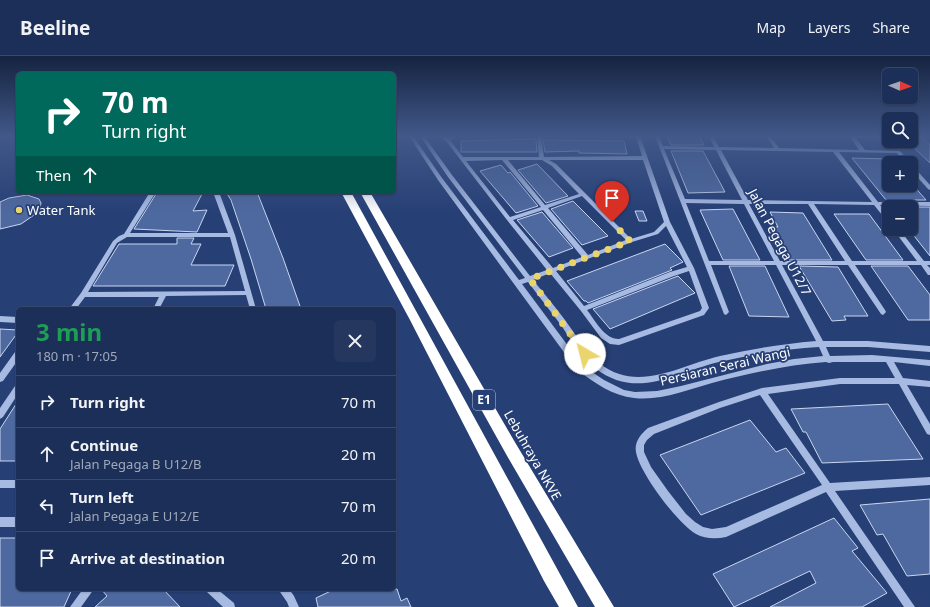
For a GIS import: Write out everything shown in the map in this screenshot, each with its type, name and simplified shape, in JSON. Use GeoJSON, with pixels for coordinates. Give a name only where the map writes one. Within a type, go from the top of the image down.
{"type":"FeatureCollection","features":[{"type":"Feature","properties":{"kind":"highway","name":"E1"},"geometry":{"type":"LineString","coordinates":[[347,194],[416,320],[550,575],[569,607]]}},
{"type":"Feature","properties":{"kind":"highway","name":"Lebuhraya NKVE"},"geometry":{"type":"LineString","coordinates":[[366,194],[511,449],[605,607]]}},
{"type":"Feature","properties":{"kind":"street","name":"Persiaran Serai Wangi"},"geometry":{"type":"LineString","coordinates":[[428,162],[580,368],[601,384],[625,394],[653,395],[672,392],[775,365],[829,360],[888,359],[930,363]]}},
{"type":"Feature","properties":{"kind":"street","name":"Persiaran Serai Wangi"},"geometry":{"type":"LineString","coordinates":[[440,162],[530,279],[579,346],[592,361],[606,371],[624,379],[648,380],[664,378],[712,361],[765,350],[821,344],[881,344],[930,349]]}},
{"type":"Feature","properties":{"kind":"street"},"geometry":{"type":"LineString","coordinates":[[464,162],[508,219],[583,309],[603,336],[613,342],[624,342],[702,314],[706,308],[691,268],[667,222],[647,162]]}},
{"type":"Feature","properties":{"kind":"street"},"geometry":{"type":"LineString","coordinates":[[506,162],[545,206],[587,258]]}},
{"type":"Feature","properties":{"kind":"street"},"geometry":{"type":"LineString","coordinates":[[548,162],[554,165],[584,194],[630,241]]}},
{"type":"Feature","properties":{"kind":"street"},"geometry":{"type":"LineString","coordinates":[[667,162],[726,312]]}},
{"type":"Feature","properties":{"kind":"street","name":"Jalan Pegaga U12/7"},"geometry":{"type":"LineString","coordinates":[[724,162],[829,360]]}},
{"type":"Feature","properties":{"kind":"street"},"geometry":{"type":"LineString","coordinates":[[843,162],[882,211]]}},
{"type":"Feature","properties":{"kind":"street"},"geometry":{"type":"LineString","coordinates":[[918,175],[930,188]]}},
{"type":"Feature","properties":{"kind":"street"},"geometry":{"type":"LineString","coordinates":[[126,235],[152,194]]}},
{"type":"Feature","properties":{"kind":"street"},"geometry":{"type":"LineString","coordinates":[[217,194],[232,235],[252,307]]}},
{"type":"Feature","properties":{"kind":"street"},"geometry":{"type":"LineString","coordinates":[[508,219],[584,194]]}},
{"type":"Feature","properties":{"kind":"street"},"geometry":{"type":"LineString","coordinates":[[682,201],[930,204]]}},
{"type":"Feature","properties":{"kind":"street"},"geometry":{"type":"LineString","coordinates":[[810,203],[883,312]]}},
{"type":"Feature","properties":{"kind":"street"},"geometry":{"type":"LineString","coordinates":[[518,283],[630,241],[656,233],[667,222]]}},
{"type":"Feature","properties":{"kind":"street"},"geometry":{"type":"LineString","coordinates":[[74,307],[83,295],[115,242],[121,237],[126,235],[232,235]]}},
{"type":"Feature","properties":{"kind":"street"},"geometry":{"type":"LineString","coordinates":[[902,236],[926,263],[930,272]]}},
{"type":"Feature","properties":{"kind":"street"},"geometry":{"type":"LineString","coordinates":[[707,263],[926,263]]}},
{"type":"Feature","properties":{"kind":"street"},"geometry":{"type":"LineString","coordinates":[[583,309],[691,268]]}},
{"type":"Feature","properties":{"kind":"street"},"geometry":{"type":"LineString","coordinates":[[83,295],[249,293]]}},
{"type":"Feature","properties":{"kind":"street"},"geometry":{"type":"LineString","coordinates":[[157,307],[164,294]]}},
{"type":"Feature","properties":{"kind":"street"},"geometry":{"type":"LineString","coordinates":[[0,319],[16,320]]}},
{"type":"Feature","properties":{"kind":"street"},"geometry":{"type":"LineString","coordinates":[[0,379],[16,357]]}},
{"type":"Feature","properties":{"kind":"street"},"geometry":{"type":"LineString","coordinates":[[888,359],[930,431]]}},
{"type":"Feature","properties":{"kind":"street"},"geometry":{"type":"LineString","coordinates":[[930,384],[901,381],[840,381],[762,391],[719,405],[651,431],[645,436],[641,443],[640,451],[643,460],[662,490],[690,525],[700,531],[718,534],[726,532],[828,487],[930,481]]}},
{"type":"Feature","properties":{"kind":"street"},"geometry":{"type":"LineString","coordinates":[[0,415],[16,391]]}},
{"type":"Feature","properties":{"kind":"street"},"geometry":{"type":"LineString","coordinates":[[762,391],[910,607]]}},
{"type":"Feature","properties":{"kind":"street"},"geometry":{"type":"LineString","coordinates":[[0,484],[16,484]]}},
{"type":"Feature","properties":{"kind":"street"},"geometry":{"type":"LineString","coordinates":[[0,522],[16,522]]}},
{"type":"Feature","properties":{"kind":"street"},"geometry":{"type":"LineString","coordinates":[[76,607],[88,591]]}},
{"type":"Feature","properties":{"kind":"street"},"geometry":{"type":"LineString","coordinates":[[212,591],[230,607]]}},
{"type":"Feature","properties":{"kind":"street"},"geometry":{"type":"LineString","coordinates":[[286,591],[294,607]]}},
{"type":"Feature","properties":{"kind":"building"},"geometry":{"type":"Polygon","coordinates":[[[675,162],[709,162],[725,192],[688,193],[675,162]]]}},
{"type":"Feature","properties":{"kind":"building"},"geometry":{"type":"Polygon","coordinates":[[[855,162],[882,162],[882,192],[918,192],[918,191],[926,200],[886,200],[855,162]]]}},
{"type":"Feature","properties":{"kind":"building"},"geometry":{"type":"Polygon","coordinates":[[[537,164],[568,196],[546,203],[518,170],[537,164]]]}},
{"type":"Feature","properties":{"kind":"building"},"geometry":{"type":"Polygon","coordinates":[[[501,165],[508,173],[510,172],[538,206],[516,213],[480,171],[501,165]]]}},
{"type":"Feature","properties":{"kind":"building"},"geometry":{"type":"Polygon","coordinates":[[[156,194],[202,194],[193,211],[207,210],[197,232],[134,229],[156,194]]]}},
{"type":"Feature","properties":{"kind":"building"},"geometry":{"type":"Polygon","coordinates":[[[227,194],[258,194],[300,307],[265,307],[231,200],[227,194]]]}},
{"type":"Feature","properties":{"kind":"building","name":"Water Tank"},"geometry":{"type":"Polygon","coordinates":[[[27,195],[39,199],[41,203],[37,213],[21,224],[0,229],[0,202],[9,198],[27,195]]]}},
{"type":"Feature","properties":{"kind":"building"},"geometry":{"type":"Polygon","coordinates":[[[573,201],[608,236],[582,245],[551,209],[573,201]]]}},
{"type":"Feature","properties":{"kind":"building"},"geometry":{"type":"Polygon","coordinates":[[[918,207],[930,207],[930,256],[914,236],[918,236],[918,207]]]}},
{"type":"Feature","properties":{"kind":"building"},"geometry":{"type":"Polygon","coordinates":[[[733,209],[760,260],[723,260],[700,210],[733,209]]]}},
{"type":"Feature","properties":{"kind":"building"},"geometry":{"type":"Polygon","coordinates":[[[635,211],[643,211],[647,221],[639,221],[635,211]]]}},
{"type":"Feature","properties":{"kind":"building"},"geometry":{"type":"Polygon","coordinates":[[[542,212],[573,248],[549,257],[517,220],[542,212]]]}},
{"type":"Feature","properties":{"kind":"building"},"geometry":{"type":"Polygon","coordinates":[[[770,212],[803,213],[832,260],[789,260],[771,227],[778,227],[770,212]]]}},
{"type":"Feature","properties":{"kind":"building"},"geometry":{"type":"Polygon","coordinates":[[[834,214],[869,214],[882,232],[882,236],[885,236],[903,260],[866,260],[834,214]]]}},
{"type":"Feature","properties":{"kind":"building"},"geometry":{"type":"Polygon","coordinates":[[[177,238],[194,238],[191,244],[201,244],[191,265],[234,265],[225,286],[93,286],[119,244],[177,244],[177,238]]]}},
{"type":"Feature","properties":{"kind":"building"},"geometry":{"type":"Polygon","coordinates":[[[665,244],[683,262],[670,268],[672,270],[588,303],[584,301],[567,281],[665,244]]]}},
{"type":"Feature","properties":{"kind":"building"},"geometry":{"type":"Polygon","coordinates":[[[729,266],[765,266],[789,317],[749,316],[729,266]]]}},
{"type":"Feature","properties":{"kind":"building"},"geometry":{"type":"Polygon","coordinates":[[[799,266],[838,267],[868,316],[844,316],[846,320],[832,321],[799,266]]]}},
{"type":"Feature","properties":{"kind":"building"},"geometry":{"type":"Polygon","coordinates":[[[871,266],[908,266],[930,295],[930,320],[908,320],[871,266]]]}},
{"type":"Feature","properties":{"kind":"building"},"geometry":{"type":"Polygon","coordinates":[[[678,276],[695,293],[610,329],[593,309],[678,276]]]}},
{"type":"Feature","properties":{"kind":"building"},"geometry":{"type":"Polygon","coordinates":[[[0,329],[16,330],[16,335],[0,357],[0,329]]]}},
{"type":"Feature","properties":{"kind":"building"},"geometry":{"type":"Polygon","coordinates":[[[16,404],[16,461],[0,461],[0,429],[16,404]]]}},
{"type":"Feature","properties":{"kind":"building"},"geometry":{"type":"Polygon","coordinates":[[[888,404],[923,459],[822,463],[806,432],[803,432],[791,409],[888,404]]]}},
{"type":"Feature","properties":{"kind":"building"},"geometry":{"type":"Polygon","coordinates":[[[750,420],[776,452],[786,448],[805,473],[701,515],[660,455],[750,420]]]}},
{"type":"Feature","properties":{"kind":"building"},"geometry":{"type":"Polygon","coordinates":[[[930,499],[930,574],[907,576],[883,534],[877,535],[860,505],[930,499]]]}},
{"type":"Feature","properties":{"kind":"building"},"geometry":{"type":"Polygon","coordinates":[[[834,518],[858,548],[852,551],[887,593],[862,607],[770,607],[816,583],[810,571],[734,607],[713,574],[834,518]]]}},
{"type":"Feature","properties":{"kind":"building"},"geometry":{"type":"Polygon","coordinates":[[[0,538],[16,538],[16,591],[71,591],[64,607],[0,607],[0,538]]]}},
{"type":"Feature","properties":{"kind":"building"},"geometry":{"type":"Polygon","coordinates":[[[397,589],[401,601],[407,598],[411,607],[318,607],[316,598],[331,591],[396,591],[397,589]]]}},
{"type":"Feature","properties":{"kind":"building"},"geometry":{"type":"Polygon","coordinates":[[[103,591],[165,591],[180,607],[95,607],[107,596],[103,591]]]}},
{"type":"Feature","properties":{"kind":"place","name":"Water Tank"},"geometry":{"type":"Point","coordinates":[19,210]}},
{"type":"Feature","properties":{"kind":"route"},"geometry":{"type":"LineString","coordinates":[[585,354],[530,279],[630,241],[612,222]]}}]}
